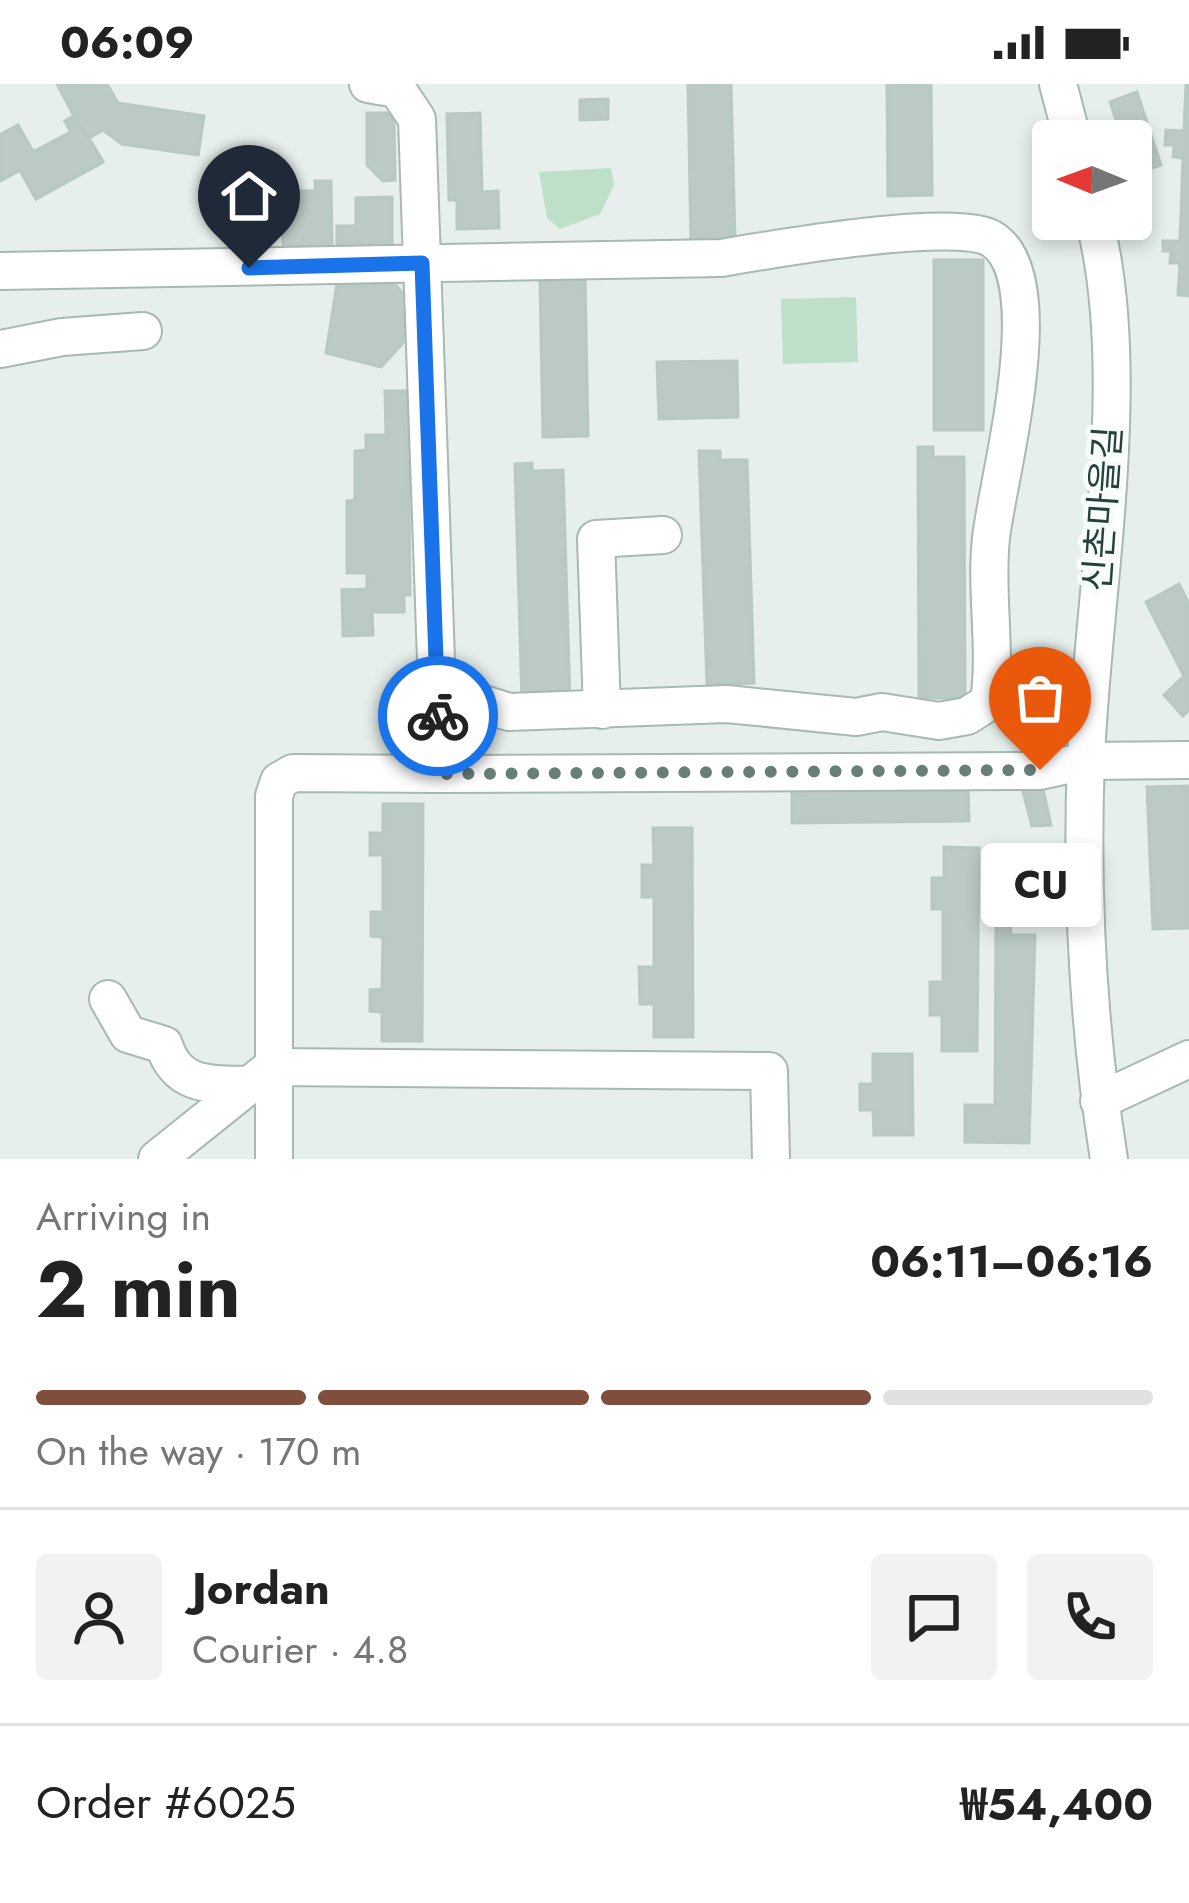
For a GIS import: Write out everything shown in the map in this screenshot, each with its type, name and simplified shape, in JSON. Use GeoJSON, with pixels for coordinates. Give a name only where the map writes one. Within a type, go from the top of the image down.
{"type":"FeatureCollection","features":[{"type":"Feature","properties":{"kind":"street"},"geometry":{"type":"LineString","coordinates":[[368,84],[397,89],[417,119],[440,774]]}},
{"type":"Feature","properties":{"kind":"street"},"geometry":{"type":"LineString","coordinates":[[1058,84],[1067,120]]}},
{"type":"Feature","properties":{"kind":"street"},"geometry":{"type":"LineString","coordinates":[[0,271],[721,258],[818,242],[955,232],[990,237],[1006,254],[1023,310],[990,542],[995,661],[989,702],[967,716],[939,721],[882,712],[856,717],[728,704],[509,712],[477,702]]}},
{"type":"Feature","properties":{"kind":"street","name":"신촌마을길"},"geometry":{"type":"LineString","coordinates":[[1099,240],[1109,278],[1109,402],[1086,761],[1092,1029],[1108,1159]]}},
{"type":"Feature","properties":{"kind":"street"},"geometry":{"type":"LineString","coordinates":[[0,349],[62,337],[143,331]]}},
{"type":"Feature","properties":{"kind":"street"},"geometry":{"type":"LineString","coordinates":[[602,710],[596,538],[663,535]]}},
{"type":"Feature","properties":{"kind":"street"},"geometry":{"type":"LineString","coordinates":[[274,1159],[261,1076],[274,796],[279,782],[293,773],[1040,770],[1086,761],[1189,760]]}},
{"type":"Feature","properties":{"kind":"street"},"geometry":{"type":"LineString","coordinates":[[108,999],[128,1034],[164,1045],[170,1063],[196,1084],[261,1076],[769,1071],[771,1159]]}},
{"type":"Feature","properties":{"kind":"street"},"geometry":{"type":"LineString","coordinates":[[1099,1101],[1189,1059]]}},
{"type":"Feature","properties":{"kind":"street"},"geometry":{"type":"LineString","coordinates":[[157,1159],[261,1076]]}},
{"type":"Feature","properties":{"kind":"green space"},"geometry":{"type":"Polygon","coordinates":[[[611,168],[614,185],[600,214],[560,229],[547,218],[539,172],[611,168]]]}},
{"type":"Feature","properties":{"kind":"green space"},"geometry":{"type":"Polygon","coordinates":[[[856,297],[858,362],[783,364],[781,299],[856,297]]]}},
{"type":"Feature","properties":{"kind":"green space"},"geometry":{"type":"Polygon","coordinates":[[[999,857],[1030,871],[1044,903],[1012,915],[982,898],[982,866],[999,857]]]}},
{"type":"Feature","properties":{"kind":"building"},"geometry":{"type":"Polygon","coordinates":[[[57,84],[107,84],[118,103],[204,116],[198,155],[122,144],[103,130],[89,138],[103,162],[36,199],[20,170],[0,181],[0,135],[18,125],[33,152],[71,132],[65,121],[74,116],[57,84]]]}},
{"type":"Feature","properties":{"kind":"building"},"geometry":{"type":"Polygon","coordinates":[[[688,84],[731,84],[735,241],[691,242],[688,84]]]}},
{"type":"Feature","properties":{"kind":"building"},"geometry":{"type":"Polygon","coordinates":[[[887,84],[931,84],[932,195],[888,196],[887,84]]]}},
{"type":"Feature","properties":{"kind":"building"},"geometry":{"type":"Polygon","coordinates":[[[1186,84],[1189,296],[1178,295],[1180,263],[1170,263],[1171,251],[1163,251],[1163,241],[1180,241],[1183,158],[1173,157],[1174,145],[1165,145],[1166,130],[1184,131],[1186,84]]]}},
{"type":"Feature","properties":{"kind":"building"},"geometry":{"type":"Polygon","coordinates":[[[1137,92],[1146,120],[1116,120],[1110,102],[1137,92]]]}},
{"type":"Feature","properties":{"kind":"building"},"geometry":{"type":"Polygon","coordinates":[[[608,99],[608,119],[580,120],[580,100],[608,99]]]}},
{"type":"Feature","properties":{"kind":"building"},"geometry":{"type":"Polygon","coordinates":[[[367,113],[387,113],[394,120],[395,180],[383,181],[367,165],[367,113]]]}},
{"type":"Feature","properties":{"kind":"building"},"geometry":{"type":"Polygon","coordinates":[[[480,113],[482,192],[498,191],[499,228],[457,229],[457,200],[449,200],[447,114],[480,113]]]}},
{"type":"Feature","properties":{"kind":"building"},"geometry":{"type":"Polygon","coordinates":[[[74,116],[103,162],[36,199],[20,170],[0,181],[0,135],[18,125],[33,152],[71,132],[65,121],[74,116]]]}},
{"type":"Feature","properties":{"kind":"building"},"geometry":{"type":"Polygon","coordinates":[[[1152,138],[1161,165],[1152,168],[1152,138]]]}},
{"type":"Feature","properties":{"kind":"building"},"geometry":{"type":"Polygon","coordinates":[[[315,181],[331,181],[332,244],[283,245],[282,191],[315,191],[315,181]]]}},
{"type":"Feature","properties":{"kind":"building"},"geometry":{"type":"Polygon","coordinates":[[[392,197],[392,244],[337,244],[337,226],[356,226],[356,198],[392,197]]]}},
{"type":"Feature","properties":{"kind":"building"},"geometry":{"type":"Polygon","coordinates":[[[934,260],[983,260],[983,430],[934,430],[934,260]]]}},
{"type":"Feature","properties":{"kind":"building"},"geometry":{"type":"Polygon","coordinates":[[[585,279],[588,436],[543,437],[540,280],[585,279]]]}},
{"type":"Feature","properties":{"kind":"building"},"geometry":{"type":"Polygon","coordinates":[[[394,283],[405,296],[403,343],[381,367],[326,353],[337,284],[394,283]]]}},
{"type":"Feature","properties":{"kind":"building"},"geometry":{"type":"Polygon","coordinates":[[[737,361],[738,417],[659,419],[657,362],[737,361]]]}},
{"type":"Feature","properties":{"kind":"building"},"geometry":{"type":"Polygon","coordinates":[[[385,391],[408,391],[410,595],[404,595],[404,612],[372,612],[373,635],[343,636],[342,590],[367,589],[367,573],[347,573],[347,501],[355,500],[355,451],[366,450],[366,435],[386,435],[385,391]]]}},
{"type":"Feature","properties":{"kind":"building"},"geometry":{"type":"Polygon","coordinates":[[[918,447],[933,447],[933,457],[964,457],[965,698],[919,698],[918,447]]]}},
{"type":"Feature","properties":{"kind":"building"},"geometry":{"type":"Polygon","coordinates":[[[699,451],[720,451],[720,460],[747,460],[754,683],[707,685],[699,451]]]}},
{"type":"Feature","properties":{"kind":"building"},"geometry":{"type":"Polygon","coordinates":[[[532,463],[532,471],[563,470],[570,702],[522,703],[515,464],[532,463]]]}},
{"type":"Feature","properties":{"kind":"building"},"geometry":{"type":"Polygon","coordinates":[[[1179,584],[1189,604],[1189,710],[1183,716],[1164,695],[1184,676],[1146,602],[1179,584]]]}},
{"type":"Feature","properties":{"kind":"building"},"geometry":{"type":"Polygon","coordinates":[[[1189,786],[1189,928],[1153,929],[1147,787],[1189,786]]]}},
{"type":"Feature","properties":{"kind":"building"},"geometry":{"type":"Polygon","coordinates":[[[968,787],[969,821],[792,823],[792,789],[968,787]]]}},
{"type":"Feature","properties":{"kind":"building"},"geometry":{"type":"Polygon","coordinates":[[[1022,788],[1043,789],[1051,825],[1032,826],[1022,788]]]}},
{"type":"Feature","properties":{"kind":"building"},"geometry":{"type":"Polygon","coordinates":[[[383,804],[423,804],[422,1041],[382,1041],[382,1012],[370,1011],[370,990],[382,989],[383,937],[371,936],[371,912],[383,912],[383,855],[370,855],[370,833],[383,833],[383,804]]]}},
{"type":"Feature","properties":{"kind":"building"},"geometry":{"type":"Polygon","coordinates":[[[653,828],[692,828],[693,1037],[654,1037],[654,1004],[640,1004],[639,967],[654,967],[654,897],[642,897],[642,865],[654,865],[653,828]]]}},
{"type":"Feature","properties":{"kind":"building"},"geometry":{"type":"Polygon","coordinates":[[[944,847],[979,848],[977,1051],[942,1051],[942,1015],[930,1015],[930,982],[943,982],[943,909],[932,909],[932,878],[944,878],[944,847]]]}},
{"type":"Feature","properties":{"kind":"building"},"geometry":{"type":"Polygon","coordinates":[[[996,919],[1010,919],[1011,935],[1035,935],[1029,1143],[965,1142],[965,1105],[995,1105],[996,919]]]}},
{"type":"Feature","properties":{"kind":"building"},"geometry":{"type":"Polygon","coordinates":[[[873,1054],[912,1054],[913,1135],[874,1135],[873,1110],[860,1110],[860,1084],[873,1084],[873,1054]]]}},
{"type":"Feature","properties":{"kind":"way so far"},"geometry":{"type":"LineString","coordinates":[[438,716],[440,774],[1040,770]]}},
{"type":"Feature","properties":{"kind":"place","name":"CU"},"geometry":{"type":"Point","coordinates":[1040,770]}},
{"type":"Feature","properties":{"kind":"route"},"geometry":{"type":"LineString","coordinates":[[249,268],[422,263],[438,716]]}}]}
